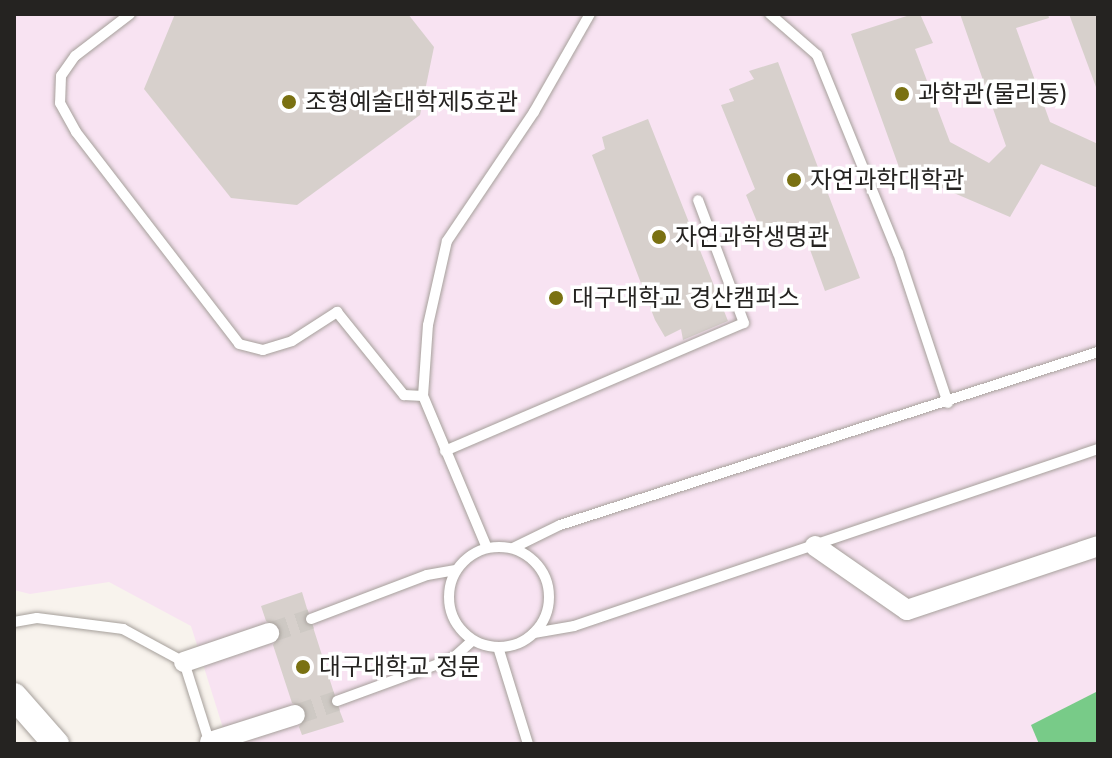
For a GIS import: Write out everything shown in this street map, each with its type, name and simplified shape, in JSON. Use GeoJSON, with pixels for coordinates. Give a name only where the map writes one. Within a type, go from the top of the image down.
{"type":"FeatureCollection","features":[{"type":"Feature","properties":{"kind":"street"},"geometry":{"type":"LineString","coordinates":[[815,546],[907,610],[1098,546]]}},
{"type":"Feature","properties":{"kind":"street"},"geometry":{"type":"LineString","coordinates":[[184,662],[269,633]]}},
{"type":"Feature","properties":{"kind":"street"},"geometry":{"type":"LineString","coordinates":[[14,696],[56,744]]}},
{"type":"Feature","properties":{"kind":"street"},"geometry":{"type":"LineString","coordinates":[[210,743],[295,715]]}},
{"type":"Feature","properties":{"kind":"lane"},"geometry":{"type":"LineString","coordinates":[[130,14],[75,56],[61,76],[60,103],[76,132],[239,344],[263,350],[292,341],[337,312],[404,395],[423,396]]}},
{"type":"Feature","properties":{"kind":"lane"},"geometry":{"type":"LineString","coordinates":[[487,548],[423,396],[428,325],[447,241],[534,112],[590,14]]}},
{"type":"Feature","properties":{"kind":"lane"},"geometry":{"type":"LineString","coordinates":[[770,14],[817,55],[898,253],[948,403]]}},
{"type":"Feature","properties":{"kind":"lane"},"geometry":{"type":"LineString","coordinates":[[445,451],[744,323],[698,200]]}},
{"type":"Feature","properties":{"kind":"lane"},"geometry":{"type":"LineString","coordinates":[[311,619],[427,575],[456,570],[487,548],[513,548],[560,525],[948,403],[1098,352]]}},
{"type":"Feature","properties":{"kind":"lane"},"geometry":{"type":"LineString","coordinates":[[456,570],[450,608],[473,640],[498,647],[534,633],[574,626],[1098,449]]}},
{"type":"Feature","properties":{"kind":"lane"},"geometry":{"type":"LineString","coordinates":[[513,548],[536,562],[548,585],[548,611],[534,633]]}},
{"type":"Feature","properties":{"kind":"lane"},"geometry":{"type":"LineString","coordinates":[[14,622],[37,618],[123,629],[184,662],[210,743]]}},
{"type":"Feature","properties":{"kind":"lane"},"geometry":{"type":"LineString","coordinates":[[337,701],[452,659],[473,640]]}},
{"type":"Feature","properties":{"kind":"lane"},"geometry":{"type":"LineString","coordinates":[[498,647],[528,744]]}},
{"type":"Feature","properties":{"kind":"shaded area","name":"대구대학교 경산캠퍼스"},"geometry":{"type":"Polygon","coordinates":[[[14,14],[1098,14],[1098,744],[228,744],[191,626],[109,582],[30,594],[14,590],[14,14]]]}},
{"type":"Feature","properties":{"kind":"green space"},"geometry":{"type":"Polygon","coordinates":[[[1098,691],[1098,744],[1039,744],[1031,725],[1098,691]]]}},
{"type":"Feature","properties":{"kind":"building","name":"조형예술대학제5호관"},"geometry":{"type":"Polygon","coordinates":[[[175,14],[408,14],[434,47],[420,115],[297,205],[231,198],[144,89],[175,14]]]}},
{"type":"Feature","properties":{"kind":"building"},"geometry":{"type":"Polygon","coordinates":[[[920,14],[933,43],[915,49],[950,142],[989,163],[1006,146],[960,14],[1048,14],[1049,18],[1016,28],[1050,122],[1098,144],[1098,188],[1041,164],[1010,217],[900,170],[851,34],[920,14]]]}},
{"type":"Feature","properties":{"kind":"building"},"geometry":{"type":"Polygon","coordinates":[[[1069,14],[1098,14],[1098,87],[1096,87],[1069,14]]]}},
{"type":"Feature","properties":{"kind":"building","name":"자연과학대학관"},"geometry":{"type":"Polygon","coordinates":[[[778,62],[860,278],[825,291],[800,222],[762,234],[746,195],[755,189],[721,105],[734,101],[729,89],[754,79],[749,71],[778,62]]]}},
{"type":"Feature","properties":{"kind":"building","name":"자연과학생명관"},"geometry":{"type":"Polygon","coordinates":[[[648,119],[728,321],[683,340],[681,329],[665,337],[655,320],[592,155],[605,149],[602,137],[648,119]]]}},
{"type":"Feature","properties":{"kind":"building","name":"대구대학교 정문"},"geometry":{"type":"Polygon","coordinates":[[[302,592],[308,612],[303,621],[313,627],[334,693],[329,703],[339,709],[344,722],[302,735],[299,727],[307,710],[292,703],[273,645],[281,630],[266,621],[261,606],[302,592]]]}},
{"type":"Feature","properties":{"kind":"tunnel"},"geometry":{"type":"LineString","coordinates":[[269,633],[311,619]]}},
{"type":"Feature","properties":{"kind":"tunnel"},"geometry":{"type":"LineString","coordinates":[[295,715],[337,701]]}},
{"type":"Feature","properties":{"kind":"place","name":"과학관(물리동)"},"geometry":{"type":"Point","coordinates":[902,94]}},
{"type":"Feature","properties":{"kind":"place","name":"조형예술대학제5호관"},"geometry":{"type":"Point","coordinates":[289,102]}},
{"type":"Feature","properties":{"kind":"place","name":"자연과학대학관"},"geometry":{"type":"Point","coordinates":[794,180]}},
{"type":"Feature","properties":{"kind":"place","name":"자연과학생명관"},"geometry":{"type":"Point","coordinates":[659,237]}},
{"type":"Feature","properties":{"kind":"place","name":"대구대학교 경산캠퍼스"},"geometry":{"type":"Point","coordinates":[556,298]}},
{"type":"Feature","properties":{"kind":"place","name":"대구대학교 정문"},"geometry":{"type":"Point","coordinates":[303,667]}}]}
